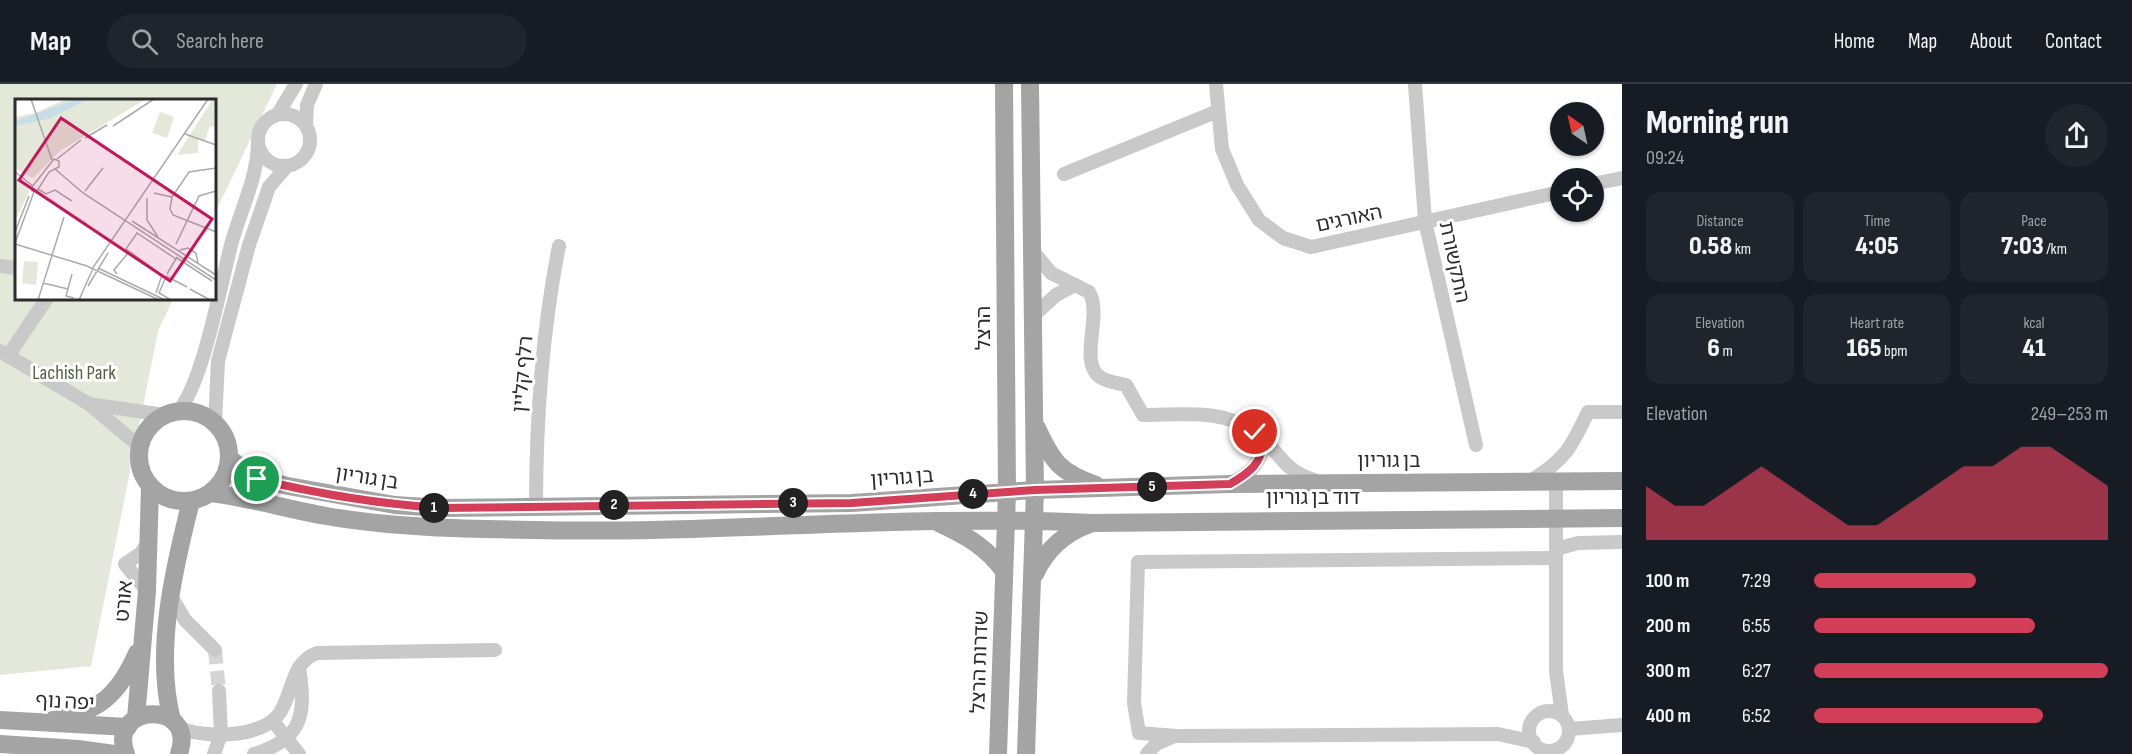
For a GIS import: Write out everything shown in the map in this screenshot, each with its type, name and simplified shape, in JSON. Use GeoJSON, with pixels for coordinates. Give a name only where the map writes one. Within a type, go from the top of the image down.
{"type":"FeatureCollection","features":[{"type":"Feature","properties":{"kind":"main road","name":"הרצל"},"geometry":{"type":"LineString","coordinates":[[1004,84],[1006,492],[1004,571]]}},
{"type":"Feature","properties":{"kind":"main road"},"geometry":{"type":"LineString","coordinates":[[1026,754],[1035,490],[1030,84]]}},
{"type":"Feature","properties":{"kind":"main road"},"geometry":{"type":"LineString","coordinates":[[171,413],[198,413],[215,423],[224,434],[230,459],[220,484],[211,493],[191,501],[176,502],[162,497],[150,488],[142,475],[138,461],[139,446],[149,428],[171,413]]}},
{"type":"Feature","properties":{"kind":"main road"},"geometry":{"type":"LineString","coordinates":[[1035,422],[1048,450],[1062,469],[1106,489]]}},
{"type":"Feature","properties":{"kind":"main road","name":"בן גוריון"},"geometry":{"type":"LineString","coordinates":[[230,459],[257,479],[341,497],[395,505],[441,508],[852,503],[1035,490],[1230,484],[1622,481]]}},
{"type":"Feature","properties":{"kind":"main road","name":"אורט"},"geometry":{"type":"LineString","coordinates":[[126,754],[123,743],[132,723],[147,591],[150,488]]}},
{"type":"Feature","properties":{"kind":"main road","name":"דוד בן גוריון"},"geometry":{"type":"LineString","coordinates":[[211,493],[251,498],[327,516],[408,526],[535,530],[1005,520],[1092,523],[1622,519]]}},
{"type":"Feature","properties":{"kind":"main road"},"geometry":{"type":"LineString","coordinates":[[179,754],[182,740],[175,724],[165,677],[171,596],[191,501]]}},
{"type":"Feature","properties":{"kind":"main road"},"geometry":{"type":"LineString","coordinates":[[935,521],[971,538],[990,552],[1004,571]]}},
{"type":"Feature","properties":{"kind":"main road"},"geometry":{"type":"LineString","coordinates":[[1033,579],[1046,553],[1067,534],[1092,523]]}},
{"type":"Feature","properties":{"kind":"main road","name":"שדרות הרצל"},"geometry":{"type":"LineString","coordinates":[[998,754],[1004,571]]}},
{"type":"Feature","properties":{"kind":"main road"},"geometry":{"type":"LineString","coordinates":[[42,722],[83,711],[115,693],[126,678],[142,641]]}},
{"type":"Feature","properties":{"kind":"main road","name":"יפה נוף"},"geometry":{"type":"LineString","coordinates":[[0,720],[132,723],[150,713],[175,724]]}},
{"type":"Feature","properties":{"kind":"main road"},"geometry":{"type":"LineString","coordinates":[[0,744],[78,749],[114,754]]}},
{"type":"Feature","properties":{"kind":"street"},"geometry":{"type":"LineString","coordinates":[[89,404],[171,413],[186,403],[204,349],[231,244],[258,166],[260,128],[264,122],[278,114],[297,84]]}},
{"type":"Feature","properties":{"kind":"street"},"geometry":{"type":"LineString","coordinates":[[258,144],[265,158],[278,166],[287,166],[301,160],[308,151],[310,140],[306,126],[307,105],[316,84]]}},
{"type":"Feature","properties":{"kind":"street","name":"האורגים"},"geometry":{"type":"LineString","coordinates":[[1216,84],[1222,149],[1237,186],[1259,220],[1283,238],[1311,247],[1550,194]]}},
{"type":"Feature","properties":{"kind":"street","name":"התקשורת"},"geometry":{"type":"LineString","coordinates":[[1415,84],[1425,221],[1476,445]]}},
{"type":"Feature","properties":{"kind":"street"},"geometry":{"type":"LineString","coordinates":[[1064,174],[1218,111]]}},
{"type":"Feature","properties":{"kind":"street"},"geometry":{"type":"LineString","coordinates":[[278,114],[291,114],[306,126]]}},
{"type":"Feature","properties":{"kind":"street"},"geometry":{"type":"LineString","coordinates":[[215,423],[219,361],[249,245],[269,187],[287,166]]}},
{"type":"Feature","properties":{"kind":"street"},"geometry":{"type":"LineString","coordinates":[[1604,182],[1622,178]]}},
{"type":"Feature","properties":{"kind":"street","name":"רלף קליין"},"geometry":{"type":"LineString","coordinates":[[536,507],[536,447],[543,350],[559,246]]}},
{"type":"Feature","properties":{"kind":"street"},"geometry":{"type":"LineString","coordinates":[[1032,250],[1051,273],[1087,289],[1093,299],[1091,359],[1093,371],[1103,379],[1126,385],[1143,415],[1215,414],[1248,429],[1263,440],[1294,473],[1319,482]]}},
{"type":"Feature","properties":{"kind":"street"},"geometry":{"type":"LineString","coordinates":[[0,266],[15,268]]}},
{"type":"Feature","properties":{"kind":"street"},"geometry":{"type":"LineString","coordinates":[[1033,316],[1056,295],[1075,285]]}},
{"type":"Feature","properties":{"kind":"street"},"geometry":{"type":"LineString","coordinates":[[45,300],[4,353],[89,404],[139,446]]}},
{"type":"Feature","properties":{"kind":"street"},"geometry":{"type":"LineString","coordinates":[[1528,482],[1556,465],[1568,451],[1588,412],[1622,412]]}},
{"type":"Feature","properties":{"kind":"street"},"geometry":{"type":"LineString","coordinates":[[1230,484],[1252,470],[1260,459],[1263,440]]}},
{"type":"Feature","properties":{"kind":"street"},"geometry":{"type":"LineString","coordinates":[[1556,482],[1557,519],[1556,553],[1556,671],[1562,715],[1569,729],[1560,750],[1537,748],[1498,734],[1177,736],[1139,733],[1134,702],[1138,562],[1556,553],[1578,543],[1622,542]]}},
{"type":"Feature","properties":{"kind":"street"},"geometry":{"type":"LineString","coordinates":[[171,596],[188,622],[215,650]]}},
{"type":"Feature","properties":{"kind":"street"},"geometry":{"type":"LineString","coordinates":[[175,724],[189,733],[221,734],[253,730],[273,721],[279,714],[299,667],[308,656],[316,653],[495,650]]}},
{"type":"Feature","properties":{"kind":"street"},"geometry":{"type":"LineString","coordinates":[[254,754],[276,746],[298,724],[304,707],[299,667]]}},
{"type":"Feature","properties":{"kind":"street"},"geometry":{"type":"LineString","coordinates":[[1537,748],[1530,729],[1556,671]]}},
{"type":"Feature","properties":{"kind":"street"},"geometry":{"type":"LineString","coordinates":[[214,754],[221,734],[219,691]]}},
{"type":"Feature","properties":{"kind":"street"},"geometry":{"type":"LineString","coordinates":[[1498,734],[1551,711],[1562,715]]}},
{"type":"Feature","properties":{"kind":"street"},"geometry":{"type":"LineString","coordinates":[[273,721],[299,754]]}},
{"type":"Feature","properties":{"kind":"street"},"geometry":{"type":"LineString","coordinates":[[1569,729],[1622,725]]}},
{"type":"Feature","properties":{"kind":"street"},"geometry":{"type":"LineString","coordinates":[[1148,754],[1161,741],[1177,736]]}},
{"type":"Feature","properties":{"kind":"green space","name":"Lachish Park"},"geometry":{"type":"Polygon","coordinates":[[[0,84],[277,84],[216,211],[216,99],[15,99],[15,300],[173,300],[158,331],[91,666],[0,675],[0,84]]]}},
{"type":"Feature","properties":{"kind":"tunnel"},"geometry":{"type":"LineString","coordinates":[[215,650],[219,691]]}},
{"type":"Feature","properties":{"kind":"route"},"geometry":{"type":"LineString","coordinates":[[257,479],[341,497],[395,505],[441,508],[852,503],[1035,490],[1230,484],[1252,470],[1260,459],[1263,440],[1255,432]]}}]}
